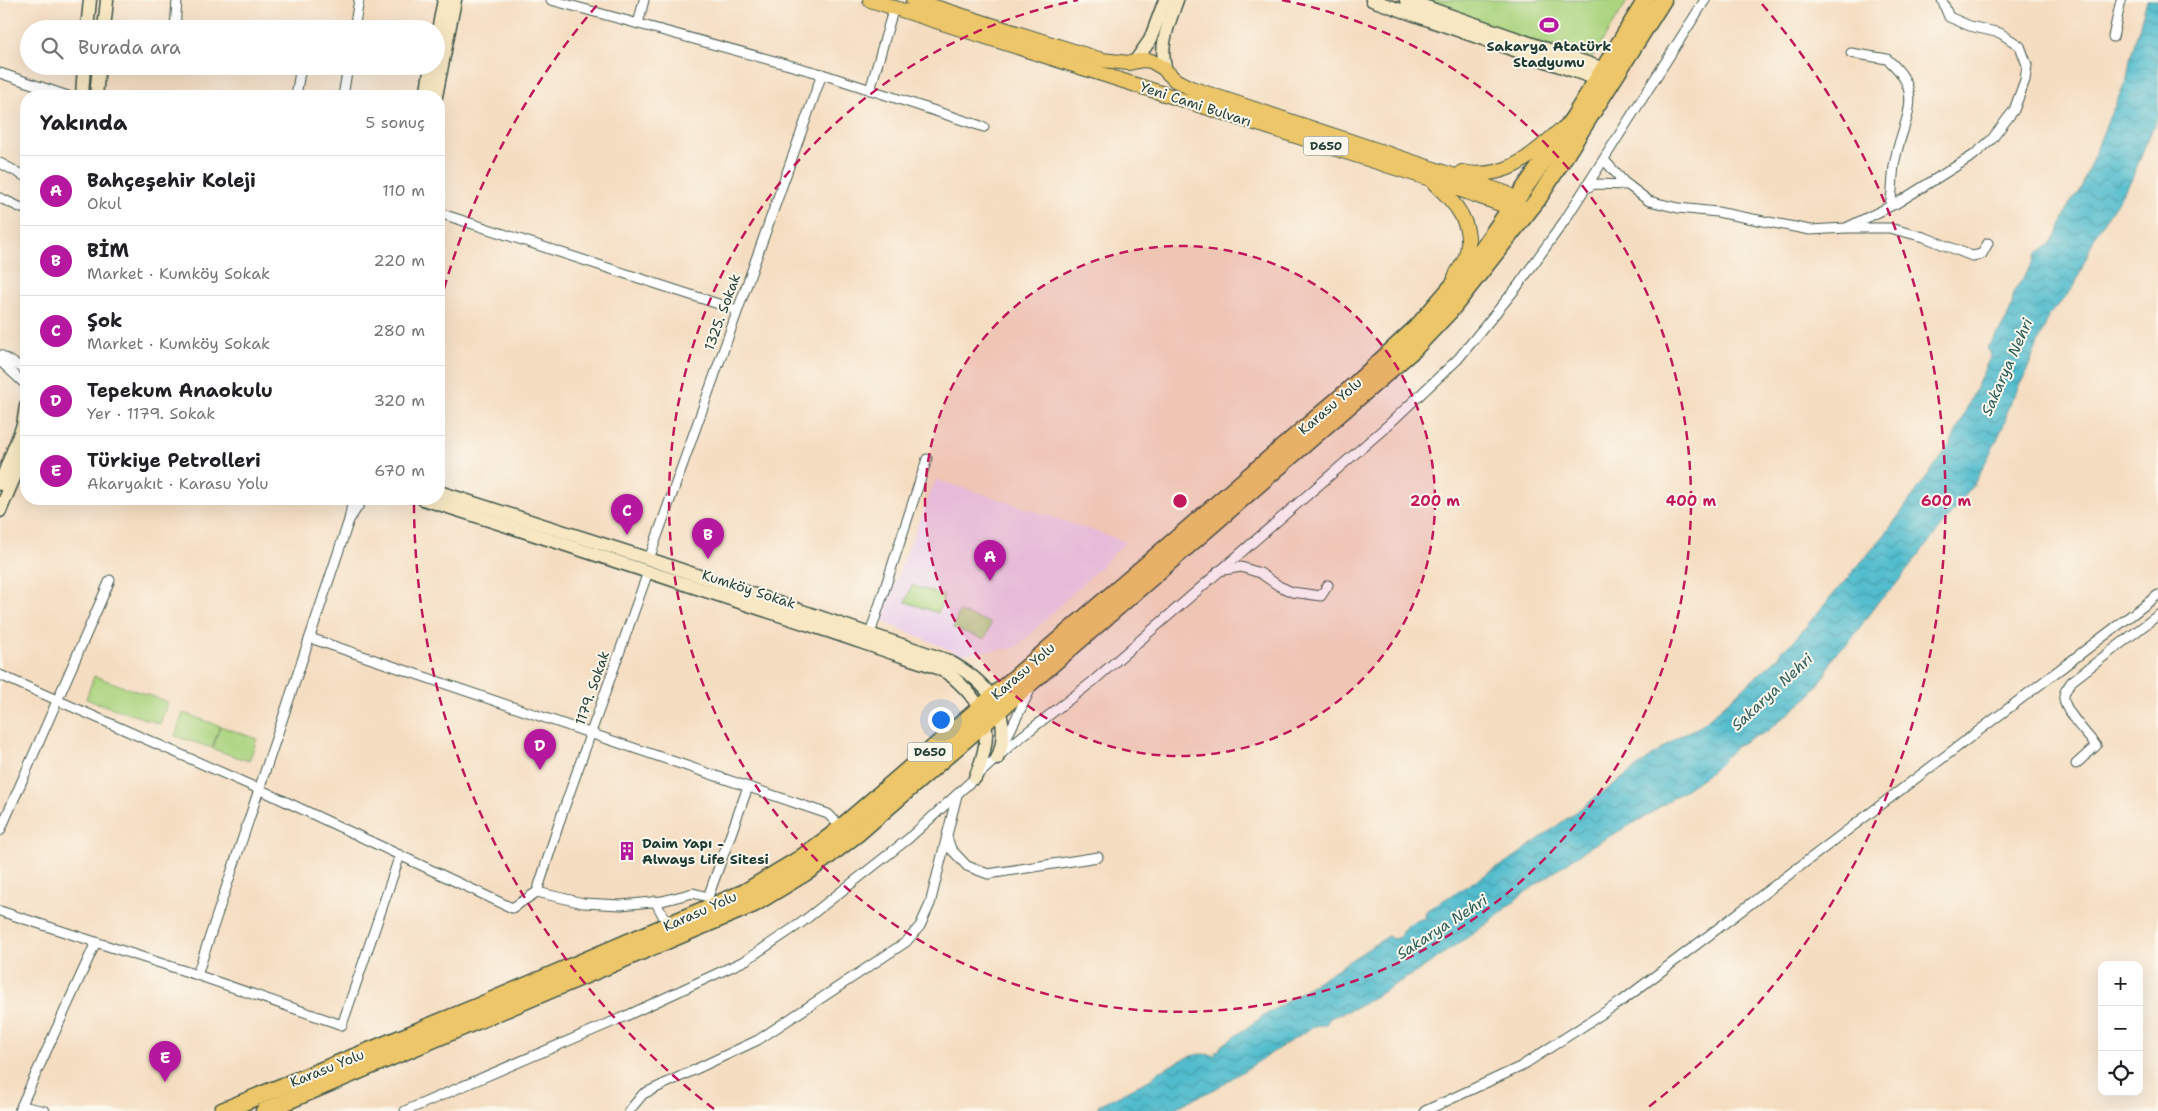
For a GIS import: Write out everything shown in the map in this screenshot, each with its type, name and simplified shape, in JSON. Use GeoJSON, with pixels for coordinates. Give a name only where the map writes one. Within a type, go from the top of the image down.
{"type":"FeatureCollection","features":[{"type":"Feature","properties":{"kind":"highway","name":"Karasu Yolu"},"geometry":{"type":"LineString","coordinates":[[222,1111],[668,926],[713,899],[745,892],[801,858],[841,828],[989,710],[1395,349],[1445,296],[1517,210],[1646,0]]}},
{"type":"Feature","properties":{"kind":"highway","name":"Karasu Yolu"},"geometry":{"type":"LineString","coordinates":[[1517,210],[1538,199],[1663,0]]}},
{"type":"Feature","properties":{"kind":"highway"},"geometry":{"type":"LineString","coordinates":[[264,1111],[754,904],[810,870],[841,846],[989,710],[1038,678],[1414,350],[1449,312],[1517,210]]}},
{"type":"Feature","properties":{"kind":"main road"},"geometry":{"type":"LineString","coordinates":[[88,20],[90,0]]}},
{"type":"Feature","properties":{"kind":"main road"},"geometry":{"type":"LineString","coordinates":[[105,20],[108,0]]}},
{"type":"Feature","properties":{"kind":"main road"},"geometry":{"type":"LineString","coordinates":[[440,20],[444,0]]}},
{"type":"Feature","properties":{"kind":"main road"},"geometry":{"type":"LineString","coordinates":[[445,51],[455,0]]}},
{"type":"Feature","properties":{"kind":"main road","name":"Yeni Cami Bulvarı"},"geometry":{"type":"LineString","coordinates":[[870,0],[1145,87],[1517,210]]}},
{"type":"Feature","properties":{"kind":"main road","name":"Yeni Cami Bulvarı"},"geometry":{"type":"LineString","coordinates":[[913,0],[1102,60],[1129,63],[1136,60],[1151,61],[1175,80],[1191,88],[1506,193],[1517,210]]}},
{"type":"Feature","properties":{"kind":"main road"},"geometry":{"type":"LineString","coordinates":[[1165,0],[1150,40],[1129,71],[1133,82],[1145,87],[1162,82],[1166,71],[1162,50],[1164,36],[1177,0]]}},
{"type":"Feature","properties":{"kind":"main road"},"geometry":{"type":"LineString","coordinates":[[1372,0],[1600,74]]}},
{"type":"Feature","properties":{"kind":"main road"},"geometry":{"type":"LineString","coordinates":[[1406,0],[1600,74]]}},
{"type":"Feature","properties":{"kind":"main road"},"geometry":{"type":"LineString","coordinates":[[82,90],[83,75]]}},
{"type":"Feature","properties":{"kind":"main road"},"geometry":{"type":"LineString","coordinates":[[97,90],[99,75]]}},
{"type":"Feature","properties":{"kind":"main road"},"geometry":{"type":"LineString","coordinates":[[427,90],[430,75]]}},
{"type":"Feature","properties":{"kind":"main road"},"geometry":{"type":"LineString","coordinates":[[437,90],[440,75]]}},
{"type":"Feature","properties":{"kind":"main road"},"geometry":{"type":"LineString","coordinates":[[1426,166],[1475,174],[1496,172],[1518,165],[1534,155],[1574,117]]}},
{"type":"Feature","properties":{"kind":"main road"},"geometry":{"type":"LineString","coordinates":[[1430,180],[1453,200],[1460,210],[1467,231],[1466,256],[1445,296]]}},
{"type":"Feature","properties":{"kind":"main road"},"geometry":{"type":"LineString","coordinates":[[0,484],[20,433]]}},
{"type":"Feature","properties":{"kind":"main road"},"geometry":{"type":"LineString","coordinates":[[0,511],[20,460]]}},
{"type":"Feature","properties":{"kind":"main road","name":"Kumköy Sokak"},"geometry":{"type":"LineString","coordinates":[[445,494],[648,558],[869,638]]}},
{"type":"Feature","properties":{"kind":"main road","name":"Kumköy Sokak"},"geometry":{"type":"LineString","coordinates":[[441,505],[648,572],[946,660],[963,668],[980,682],[989,710]]}},
{"type":"Feature","properties":{"kind":"main road"},"geometry":{"type":"LineString","coordinates":[[989,710],[1004,729],[1004,744],[997,759]]}},
{"type":"Feature","properties":{"kind":"main road"},"geometry":{"type":"LineString","coordinates":[[975,778],[983,760],[987,741],[989,710]]}},
{"type":"Feature","properties":{"kind":"street"},"geometry":{"type":"LineString","coordinates":[[176,20],[177,0]]}},
{"type":"Feature","properties":{"kind":"street"},"geometry":{"type":"LineString","coordinates":[[356,20],[359,0]]}},
{"type":"Feature","properties":{"kind":"street"},"geometry":{"type":"LineString","coordinates":[[551,0],[822,74],[984,127]]}},
{"type":"Feature","properties":{"kind":"street"},"geometry":{"type":"LineString","coordinates":[[638,24],[644,0]]}},
{"type":"Feature","properties":{"kind":"street"},"geometry":{"type":"LineString","coordinates":[[405,1111],[617,1020],[746,960],[801,923],[901,844],[1012,744],[1092,682],[1387,426],[1458,359],[1517,286],[1565,220],[1704,0]]}},
{"type":"Feature","properties":{"kind":"street"},"geometry":{"type":"LineString","coordinates":[[1846,228],[1890,205],[1898,203],[1974,155],[1992,139],[2014,110],[2025,80],[2027,65],[2020,46],[2000,33],[1970,26],[1948,17],[1942,0]]}},
{"type":"Feature","properties":{"kind":"street"},"geometry":{"type":"LineString","coordinates":[[2113,37],[2121,0]]}},
{"type":"Feature","properties":{"kind":"street"},"geometry":{"type":"LineString","coordinates":[[870,90],[894,8]]}},
{"type":"Feature","properties":{"kind":"street"},"geometry":{"type":"LineString","coordinates":[[1851,54],[1887,59],[1905,79],[1911,92],[1911,103],[1894,166],[1890,205]]}},
{"type":"Feature","properties":{"kind":"street"},"geometry":{"type":"LineString","coordinates":[[0,73],[50,90]]}},
{"type":"Feature","properties":{"kind":"street","name":"1325. Sokak"},"geometry":{"type":"LineString","coordinates":[[648,558],[822,74]]}},
{"type":"Feature","properties":{"kind":"street"},"geometry":{"type":"LineString","coordinates":[[297,90],[300,75]]}},
{"type":"Feature","properties":{"kind":"street"},"geometry":{"type":"LineString","coordinates":[[344,90],[346,75]]}},
{"type":"Feature","properties":{"kind":"street"},"geometry":{"type":"LineString","coordinates":[[1604,160],[1628,185],[1650,201],[1678,208],[1717,212],[1810,230],[1889,228],[1924,237],[1972,256],[1982,254],[1988,243]]}},
{"type":"Feature","properties":{"kind":"street"},"geometry":{"type":"LineString","coordinates":[[0,163],[20,174]]}},
{"type":"Feature","properties":{"kind":"street"},"geometry":{"type":"LineString","coordinates":[[1585,189],[1594,184],[1628,185]]}},
{"type":"Feature","properties":{"kind":"street"},"geometry":{"type":"LineString","coordinates":[[0,198],[20,207]]}},
{"type":"Feature","properties":{"kind":"street"},"geometry":{"type":"LineString","coordinates":[[445,215],[737,310]]}},
{"type":"Feature","properties":{"kind":"street"},"geometry":{"type":"LineString","coordinates":[[0,355],[20,367]]}},
{"type":"Feature","properties":{"kind":"street"},"geometry":{"type":"LineString","coordinates":[[0,361],[20,379]]}},
{"type":"Feature","properties":{"kind":"street"},"geometry":{"type":"LineString","coordinates":[[869,638],[927,459]]}},
{"type":"Feature","properties":{"kind":"street"},"geometry":{"type":"LineString","coordinates":[[197,975],[349,520],[352,505]]}},
{"type":"Feature","properties":{"kind":"street"},"geometry":{"type":"LineString","coordinates":[[349,520],[360,505]]}},
{"type":"Feature","properties":{"kind":"street"},"geometry":{"type":"LineString","coordinates":[[1218,572],[1241,568],[1260,573],[1278,586],[1292,592],[1321,596],[1328,585]]}},
{"type":"Feature","properties":{"kind":"street","name":"1179. Sokak"},"geometry":{"type":"LineString","coordinates":[[538,892],[562,814],[648,572]]}},
{"type":"Feature","properties":{"kind":"street"},"geometry":{"type":"LineString","coordinates":[[0,831],[110,580]]}},
{"type":"Feature","properties":{"kind":"street"},"geometry":{"type":"LineString","coordinates":[[1425,1111],[1520,1067],[1622,1001],[2158,595]]}},
{"type":"Feature","properties":{"kind":"street"},"geometry":{"type":"LineString","coordinates":[[2076,764],[2096,746],[2066,708],[2064,699],[2066,690],[2072,681],[2158,616]]}},
{"type":"Feature","properties":{"kind":"street"},"geometry":{"type":"LineString","coordinates":[[310,638],[828,814],[841,828]]}},
{"type":"Feature","properties":{"kind":"street"},"geometry":{"type":"LineString","coordinates":[[0,675],[259,789],[512,908],[538,892],[583,903],[621,905],[655,901],[693,893],[713,899],[713,883],[748,787]]}},
{"type":"Feature","properties":{"kind":"street"},"geometry":{"type":"LineString","coordinates":[[1004,744],[1026,697],[1038,678]]}},
{"type":"Feature","properties":{"kind":"street"},"geometry":{"type":"LineString","coordinates":[[629,1111],[643,1094],[758,1040],[906,942],[920,926],[930,904],[957,795]]}},
{"type":"Feature","properties":{"kind":"street"},"geometry":{"type":"LineString","coordinates":[[947,834],[951,849],[967,866],[988,874],[1098,857]]}},
{"type":"Feature","properties":{"kind":"street"},"geometry":{"type":"LineString","coordinates":[[0,911],[197,975],[342,1025],[400,855]]}},
{"type":"Feature","properties":{"kind":"street"},"geometry":{"type":"LineString","coordinates":[[655,901],[668,926]]}},
{"type":"Feature","properties":{"kind":"street"},"geometry":{"type":"LineString","coordinates":[[45,1111],[20,1108],[96,942]]}},
{"type":"Feature","properties":{"kind":"shaded area"},"geometry":{"type":"Polygon","coordinates":[[[936,480],[984,494],[1126,542],[1016,648],[960,654],[879,620],[936,480]]]}},
{"type":"Feature","properties":{"kind":"green space","name":"Sakarya Atatürk Stadyumu"},"geometry":{"type":"Polygon","coordinates":[[[1419,0],[1628,0],[1592,58],[1550,49],[1419,0]]]}},
{"type":"Feature","properties":{"kind":"green space"},"geometry":{"type":"Polygon","coordinates":[[[912,585],[944,596],[938,613],[906,602],[912,585]]]}},
{"type":"Feature","properties":{"kind":"green space"},"geometry":{"type":"Polygon","coordinates":[[[959,612],[991,623],[985,639],[953,628],[959,612]]]}},
{"type":"Feature","properties":{"kind":"green space"},"geometry":{"type":"Polygon","coordinates":[[[94,676],[168,702],[160,724],[86,699],[94,676]]]}},
{"type":"Feature","properties":{"kind":"green space"},"geometry":{"type":"Polygon","coordinates":[[[183,713],[220,726],[212,748],[175,736],[183,713]]]}},
{"type":"Feature","properties":{"kind":"green space"},"geometry":{"type":"Polygon","coordinates":[[[220,726],[257,739],[249,761],[213,749],[220,726]]]}},
{"type":"Feature","properties":{"kind":"water","name":"Sakarya Nehri"},"geometry":{"type":"Polygon","coordinates":[[[2147,0],[2158,0],[2158,115],[2131,181],[2096,234],[2074,287],[2049,316],[2026,373],[2008,407],[2005,422],[1973,486],[1893,588],[1877,603],[1848,644],[1836,652],[1825,675],[1810,696],[1765,733],[1750,738],[1734,748],[1716,768],[1647,816],[1588,848],[1519,897],[1487,924],[1418,971],[1359,1006],[1330,1018],[1326,1024],[1311,1028],[1215,1089],[1168,1111],[1095,1111],[1099,1105],[1153,1078],[1157,1072],[1185,1058],[1198,1054],[1216,1055],[1216,1051],[1220,1050],[1220,1047],[1262,1017],[1388,936],[1393,939],[1400,937],[1404,929],[1410,924],[1426,918],[1427,910],[1513,858],[1681,735],[1699,727],[1780,656],[1781,650],[1789,646],[1887,532],[1951,443],[1991,355],[1987,347],[2006,320],[2012,306],[2013,293],[2034,262],[2037,254],[2050,244],[2058,233],[2071,200],[2079,193],[2108,120],[2127,79],[2130,59],[2147,0]]]}},
{"type":"Feature","properties":{"kind":"place","name":"Sakarya Atatürk Stadyumu"},"geometry":{"type":"Point","coordinates":[1549,25]}},
{"type":"Feature","properties":{"kind":"place","name":"Şok"},"geometry":{"type":"Point","coordinates":[627,535]}},
{"type":"Feature","properties":{"kind":"place","name":"BİM"},"geometry":{"type":"Point","coordinates":[708,559]}},
{"type":"Feature","properties":{"kind":"place","name":"Bahçeşehir Koleji"},"geometry":{"type":"Point","coordinates":[990,581]}},
{"type":"Feature","properties":{"kind":"place","name":"Tepekum Anaokulu"},"geometry":{"type":"Point","coordinates":[540,770]}},
{"type":"Feature","properties":{"kind":"place","name":"Daim Yapı - Always Life Sitesi"},"geometry":{"type":"Point","coordinates":[627,851]}},
{"type":"Feature","properties":{"kind":"place","name":"Türkiye Petrolleri"},"geometry":{"type":"Point","coordinates":[165,1082]}}]}
